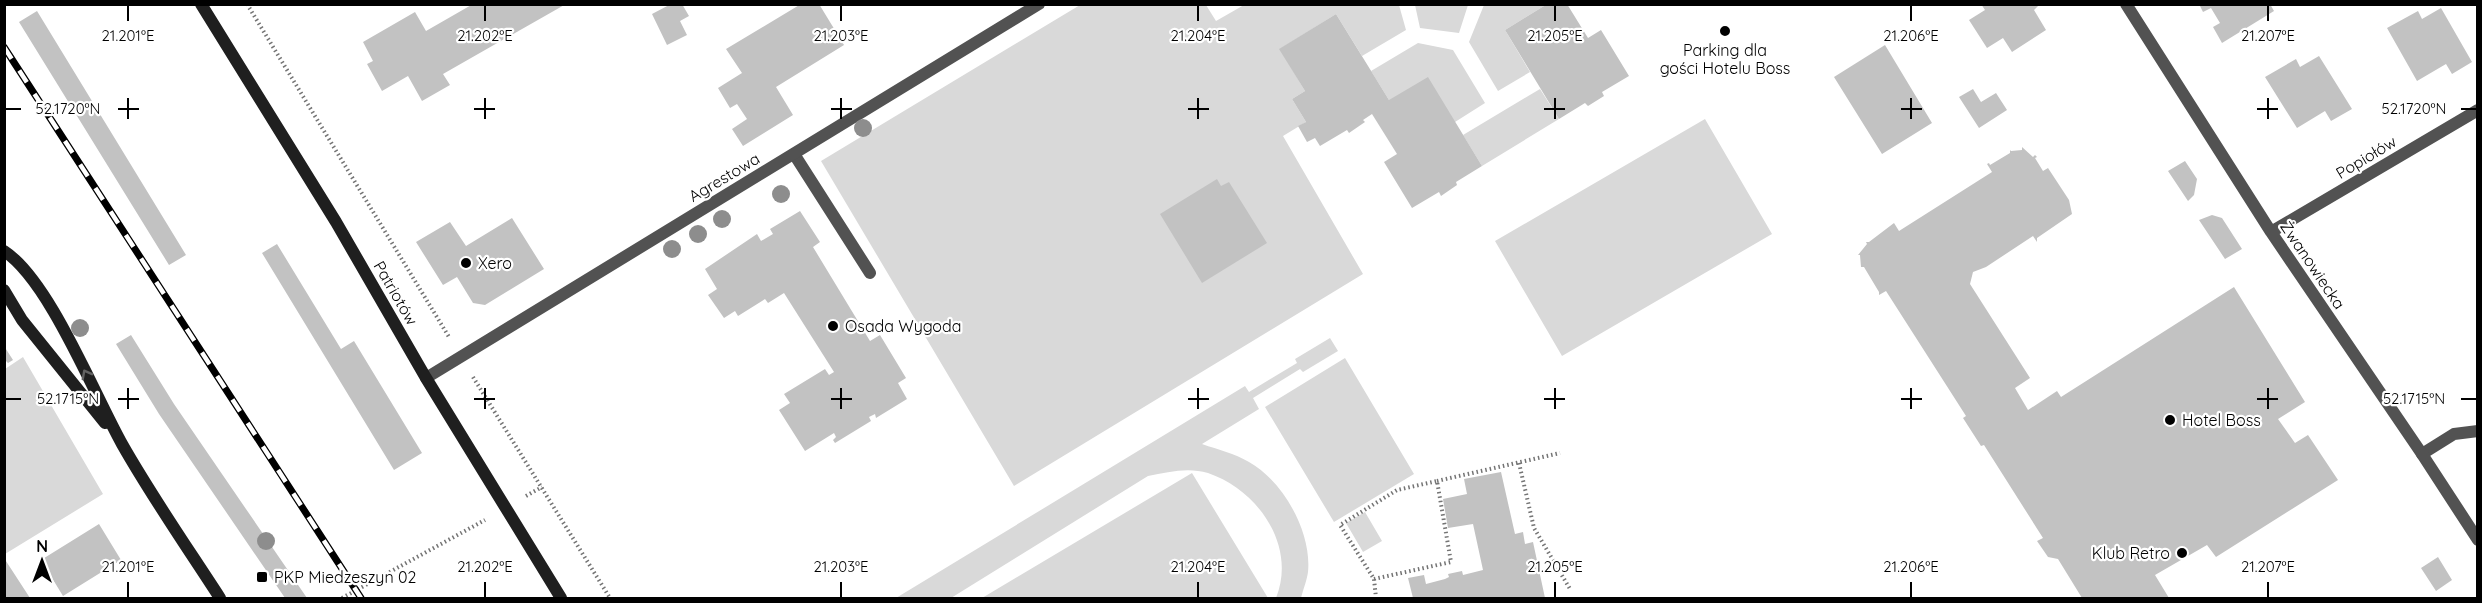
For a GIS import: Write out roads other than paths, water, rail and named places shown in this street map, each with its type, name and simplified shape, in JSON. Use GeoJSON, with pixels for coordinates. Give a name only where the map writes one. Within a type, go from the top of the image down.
{"type":"FeatureCollection","features":[{"type":"Feature","properties":{"kind":"main road","name":"Patriotów"},"geometry":{"type":"LineString","coordinates":[[201,4],[336,222],[426,378],[561,598]]}},
{"type":"Feature","properties":{"kind":"main road"},"geometry":{"type":"LineString","coordinates":[[4,251],[17,259],[49,303],[123,445],[220,598]]}},
{"type":"Feature","properties":{"kind":"main road"},"geometry":{"type":"LineString","coordinates":[[4,290],[22,320],[123,445]]}},
{"type":"Feature","properties":{"kind":"street","name":"Agrestowa"},"geometry":{"type":"LineString","coordinates":[[426,378],[1039,4]]}},
{"type":"Feature","properties":{"kind":"street","name":"Żwanowiecka"},"geometry":{"type":"LineString","coordinates":[[2126,4],[2271,232],[2478,540]]}},
{"type":"Feature","properties":{"kind":"street","name":"Popiołów"},"geometry":{"type":"LineString","coordinates":[[2271,232],[2478,110]]}},
{"type":"Feature","properties":{"kind":"street"},"geometry":{"type":"LineString","coordinates":[[794,154],[870,273]]}},
{"type":"Feature","properties":{"kind":"street"},"geometry":{"type":"LineString","coordinates":[[2422,454],[2454,435],[2478,431]]}},
{"type":"Feature","properties":{"kind":"railway"},"geometry":{"type":"LineString","coordinates":[[4,47],[361,598]]}},
{"type":"Feature","properties":{"kind":"place","name":"Parking dla gości Hotelu Boss"},"geometry":{"type":"Point","coordinates":[1725,31]}},
{"type":"Feature","properties":{"kind":"place","name":"Xero"},"geometry":{"type":"Point","coordinates":[466,263]}},
{"type":"Feature","properties":{"kind":"place","name":"Osada Wygoda"},"geometry":{"type":"Point","coordinates":[833,326]}},
{"type":"Feature","properties":{"kind":"place","name":"Hotel Boss"},"geometry":{"type":"Point","coordinates":[2170,420]}},
{"type":"Feature","properties":{"kind":"place","name":"Klub Retro"},"geometry":{"type":"Point","coordinates":[2182,553]}},
{"type":"Feature","properties":{"kind":"place","name":"PKP Miedzeszyn 02"},"geometry":{"type":"Point","coordinates":[262,577]}}]}
